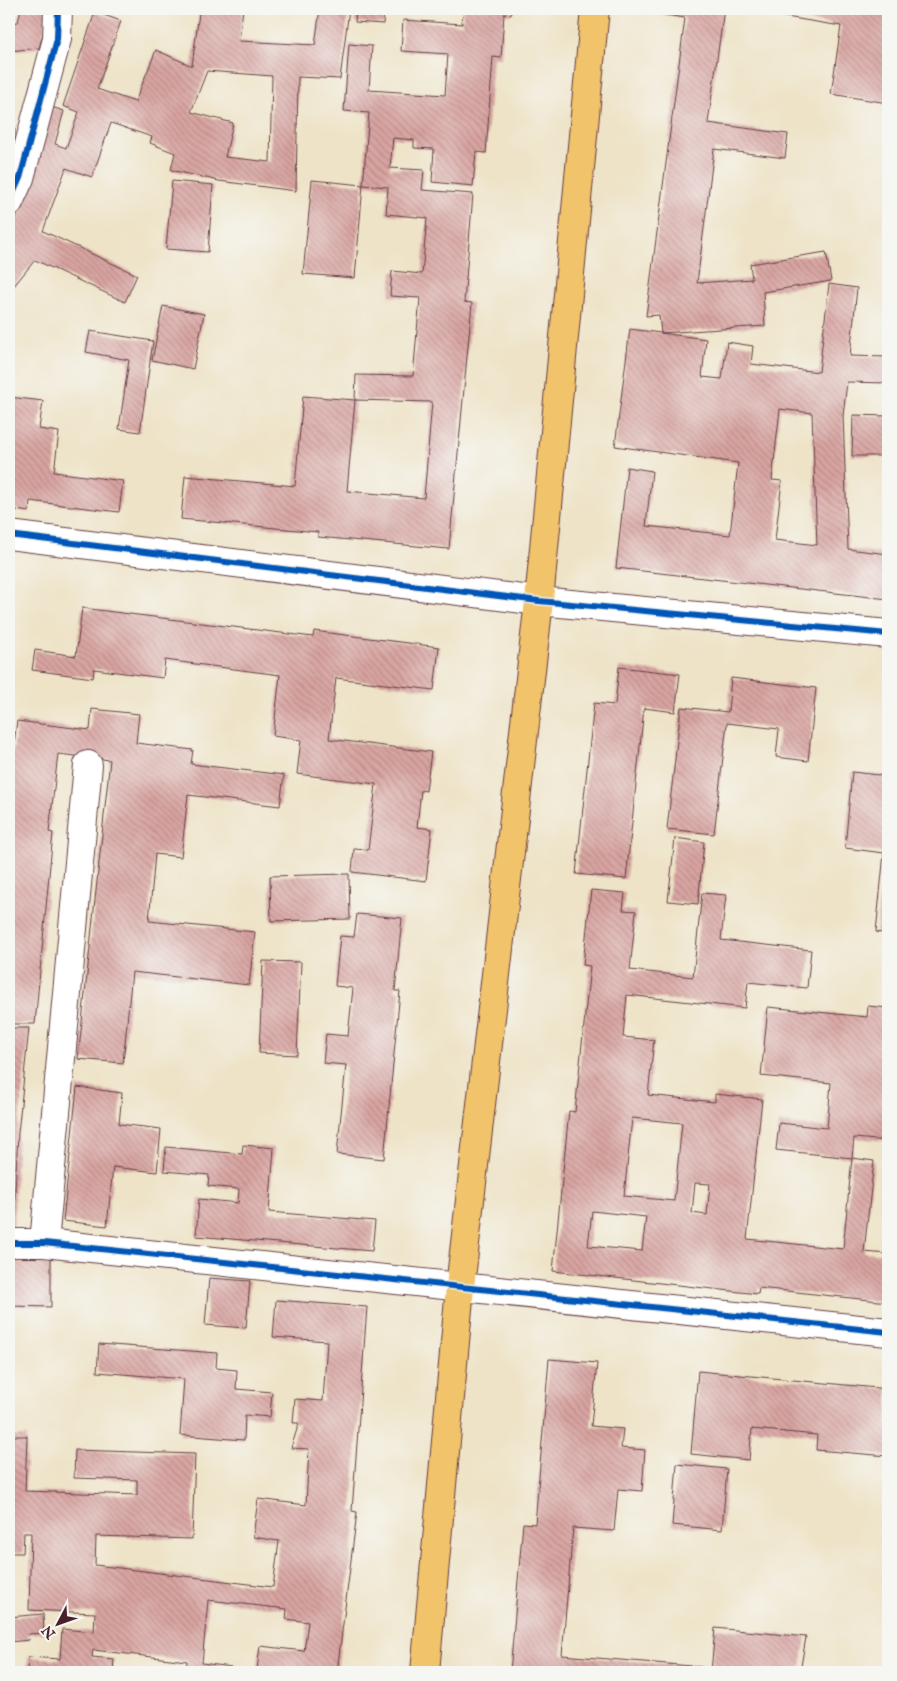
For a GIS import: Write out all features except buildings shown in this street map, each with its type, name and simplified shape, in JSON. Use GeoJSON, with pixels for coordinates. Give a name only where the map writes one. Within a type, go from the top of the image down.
{"type":"FeatureCollection","features":[{"type":"Feature","properties":{"kind":"main road"},"geometry":{"type":"LineString","coordinates":[[425,1672],[460,1287],[540,601],[594,9]]}},
{"type":"Feature","properties":{"kind":"street"},"geometry":{"type":"LineString","coordinates":[[9,202],[20,178],[57,40],[58,9]]}},
{"type":"Feature","properties":{"kind":"street"},"geometry":{"type":"LineString","coordinates":[[9,535],[540,601],[888,634]]}},
{"type":"Feature","properties":{"kind":"street"},"geometry":{"type":"LineString","coordinates":[[44,1243],[88,765]]}},
{"type":"Feature","properties":{"kind":"street"},"geometry":{"type":"LineString","coordinates":[[9,1243],[44,1243],[888,1332]]}},
{"type":"Feature","properties":{"kind":"cycle path"},"geometry":{"type":"LineString","coordinates":[[9,202],[20,178],[57,39],[58,9]]}},
{"type":"Feature","properties":{"kind":"cycle path"},"geometry":{"type":"LineString","coordinates":[[9,535],[539,601],[888,634]]}},
{"type":"Feature","properties":{"kind":"cycle path"},"geometry":{"type":"LineString","coordinates":[[9,1243],[44,1243],[888,1332]]}}]}
